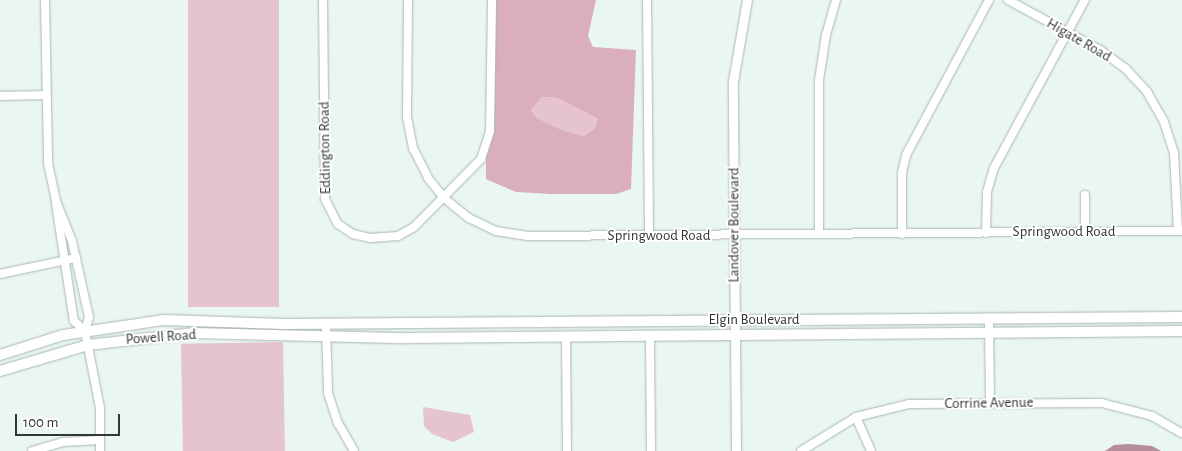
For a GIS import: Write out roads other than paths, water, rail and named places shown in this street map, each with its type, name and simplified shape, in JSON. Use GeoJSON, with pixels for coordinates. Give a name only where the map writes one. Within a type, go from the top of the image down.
{"type":"FeatureCollection","features":[{"type":"Feature","properties":{"kind":"main road","name":"Elgin Boulevard"},"geometry":{"type":"LineString","coordinates":[[326,324],[1182,317]]}},
{"type":"Feature","properties":{"kind":"main road","name":"Powell Road"},"geometry":{"type":"LineString","coordinates":[[0,355],[42,340],[85,330],[163,320],[326,324]]}},
{"type":"Feature","properties":{"kind":"main road","name":"Elgin Boulevard"},"geometry":{"type":"LineString","coordinates":[[326,337],[990,336],[1182,331]]}},
{"type":"Feature","properties":{"kind":"main road","name":"Powell Road"},"geometry":{"type":"LineString","coordinates":[[0,371],[88,345],[194,333],[326,337]]}},
{"type":"Feature","properties":{"kind":"street"},"geometry":{"type":"LineString","coordinates":[[45,0],[48,163],[56,201],[63,261],[74,321],[85,330]]}},
{"type":"Feature","properties":{"kind":"street","name":"Eddington Road"},"geometry":{"type":"LineString","coordinates":[[323,0],[324,190],[333,217],[353,234],[389,238],[414,227],[444,198],[475,167],[489,140],[492,0]]}},
{"type":"Feature","properties":{"kind":"street","name":"Springwood Road"},"geometry":{"type":"LineString","coordinates":[[408,0],[409,132],[420,164],[444,198],[469,218],[512,235],[649,236],[1180,231]]}},
{"type":"Feature","properties":{"kind":"street"},"geometry":{"type":"LineString","coordinates":[[647,0],[649,236]]}},
{"type":"Feature","properties":{"kind":"street","name":"Landover Boulevard"},"geometry":{"type":"LineString","coordinates":[[736,451],[733,81],[747,0]]}},
{"type":"Feature","properties":{"kind":"street"},"geometry":{"type":"LineString","coordinates":[[819,234],[819,80],[826,35],[836,0]]}},
{"type":"Feature","properties":{"kind":"street"},"geometry":{"type":"LineString","coordinates":[[902,234],[902,172],[906,155],[989,0]]}},
{"type":"Feature","properties":{"kind":"street","name":"Higate Road"},"geometry":{"type":"LineString","coordinates":[[1008,0],[1066,31],[1125,68],[1156,107],[1174,152],[1180,231]]}},
{"type":"Feature","properties":{"kind":"street"},"geometry":{"type":"LineString","coordinates":[[986,233],[987,192],[994,168],[1066,31],[1085,0]]}},
{"type":"Feature","properties":{"kind":"street"},"geometry":{"type":"LineString","coordinates":[[0,96],[46,95]]}},
{"type":"Feature","properties":{"kind":"street"},"geometry":{"type":"LineString","coordinates":[[1085,195],[1085,232]]}},
{"type":"Feature","properties":{"kind":"street"},"geometry":{"type":"LineString","coordinates":[[56,201],[69,231],[89,317],[85,330],[100,408],[100,451]]}},
{"type":"Feature","properties":{"kind":"street"},"geometry":{"type":"LineString","coordinates":[[0,274],[76,258]]}},
{"type":"Feature","properties":{"kind":"street"},"geometry":{"type":"LineString","coordinates":[[989,320],[990,403]]}},
{"type":"Feature","properties":{"kind":"street"},"geometry":{"type":"LineString","coordinates":[[326,324],[328,393],[338,423],[354,451]]}},
{"type":"Feature","properties":{"kind":"street"},"geometry":{"type":"LineString","coordinates":[[566,337],[567,451]]}},
{"type":"Feature","properties":{"kind":"street"},"geometry":{"type":"LineString","coordinates":[[650,337],[651,451]]}},
{"type":"Feature","properties":{"kind":"street","name":"Corrine Avenue"},"geometry":{"type":"LineString","coordinates":[[801,451],[856,417],[909,404],[1086,402],[1119,405],[1152,416],[1182,433]]}},
{"type":"Feature","properties":{"kind":"street"},"geometry":{"type":"LineString","coordinates":[[856,417],[871,451]]}},
{"type":"Feature","properties":{"kind":"street"},"geometry":{"type":"LineString","coordinates":[[32,451],[63,442],[100,440]]}}]}
